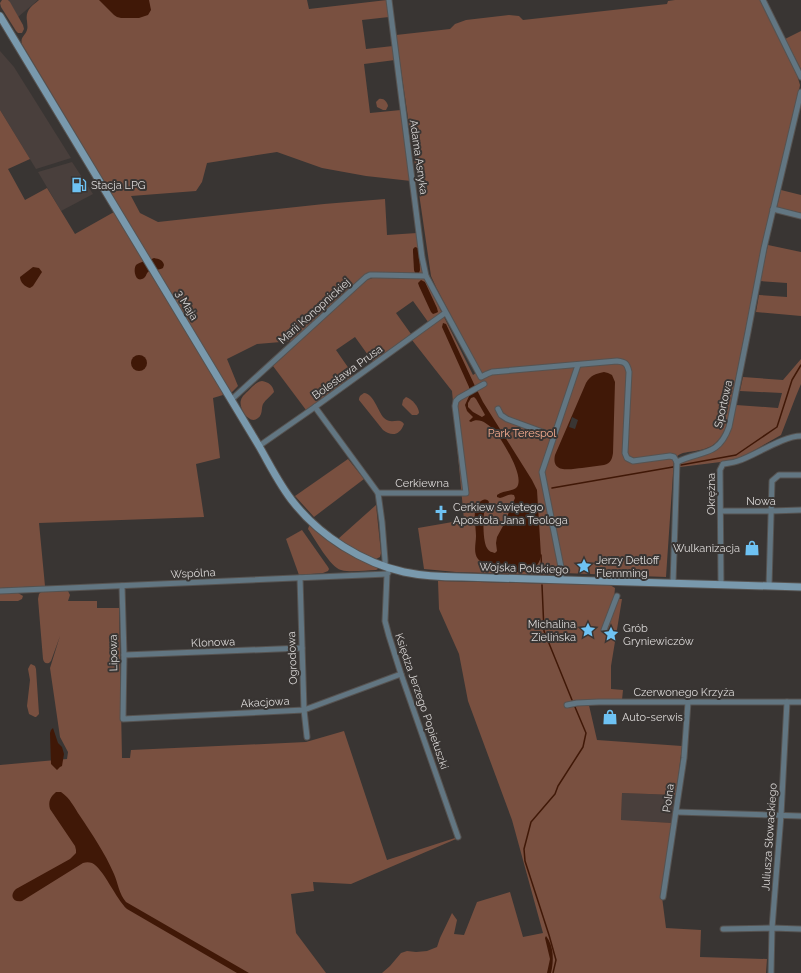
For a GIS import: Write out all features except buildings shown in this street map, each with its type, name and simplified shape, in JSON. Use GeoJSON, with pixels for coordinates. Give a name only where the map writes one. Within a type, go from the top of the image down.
{"type":"FeatureCollection","features":[{"type":"Feature","properties":{"kind":"street","name":"Adama Asnyka"},"geometry":{"type":"LineString","coordinates":[[389,0],[422,257],[426,276],[445,313],[481,377],[492,372],[578,365]]}},
{"type":"Feature","properties":{"kind":"street"},"geometry":{"type":"LineString","coordinates":[[763,0],[801,77]]}},
{"type":"Feature","properties":{"kind":"street","name":"3 Maja"},"geometry":{"type":"LineString","coordinates":[[0,16],[282,486],[295,504],[328,536],[387,570]]}},
{"type":"Feature","properties":{"kind":"street","name":"Sportowa"},"geometry":{"type":"LineString","coordinates":[[677,462],[713,449],[721,443],[727,433],[764,248],[801,92]]}},
{"type":"Feature","properties":{"kind":"street"},"geometry":{"type":"LineString","coordinates":[[773,209],[801,216]]}},
{"type":"Feature","properties":{"kind":"street","name":"Marii Konopnickiej"},"geometry":{"type":"LineString","coordinates":[[231,400],[366,277],[370,275],[426,276]]}},
{"type":"Feature","properties":{"kind":"street","name":"Bolesława Prusa"},"geometry":{"type":"LineString","coordinates":[[259,446],[445,313]]}},
{"type":"Feature","properties":{"kind":"street"},"geometry":{"type":"LineString","coordinates":[[562,580],[561,568],[542,472],[578,365],[617,361],[624,362],[628,366],[629,372],[625,453],[628,458],[633,461],[670,456],[674,457],[677,462],[673,583]]}},
{"type":"Feature","properties":{"kind":"street","name":"Cerkiewna"},"geometry":{"type":"LineString","coordinates":[[378,493],[466,493],[455,406],[456,401],[459,398],[484,384]]}},
{"type":"Feature","properties":{"kind":"street","name":"Księdza Jerzego Popiełuszki"},"geometry":{"type":"LineString","coordinates":[[315,407],[378,493],[387,570],[385,620],[401,674],[458,837]]}},
{"type":"Feature","properties":{"kind":"street"},"geometry":{"type":"LineString","coordinates":[[498,409],[501,415],[508,419],[548,434]]}},
{"type":"Feature","properties":{"kind":"street","name":"Okrężna"},"geometry":{"type":"LineString","coordinates":[[721,585],[720,470],[723,464],[737,462],[794,436],[801,436]]}},
{"type":"Feature","properties":{"kind":"street"},"geometry":{"type":"LineString","coordinates":[[769,586],[772,480],[779,475],[801,475]]}},
{"type":"Feature","properties":{"kind":"street","name":"Nowa"},"geometry":{"type":"LineString","coordinates":[[721,511],[801,510]]}},
{"type":"Feature","properties":{"kind":"street","name":"Wojska Polskiego"},"geometry":{"type":"LineString","coordinates":[[387,570],[437,576],[801,587]]}},
{"type":"Feature","properties":{"kind":"street","name":"Wspólna"},"geometry":{"type":"LineString","coordinates":[[0,591],[300,578],[387,570]]}},
{"type":"Feature","properties":{"kind":"street","name":"Ogrodowa"},"geometry":{"type":"LineString","coordinates":[[300,578],[304,710],[307,737]]}},
{"type":"Feature","properties":{"kind":"street","name":"Lipowa"},"geometry":{"type":"LineString","coordinates":[[122,586],[124,655],[123,719]]}},
{"type":"Feature","properties":{"kind":"street"},"geometry":{"type":"LineString","coordinates":[[604,630],[617,596]]}},
{"type":"Feature","properties":{"kind":"street","name":"Klonowa"},"geometry":{"type":"LineString","coordinates":[[124,655],[302,648]]}},
{"type":"Feature","properties":{"kind":"street","name":"Akacjowa"},"geometry":{"type":"LineString","coordinates":[[123,719],[304,710],[401,674]]}},
{"type":"Feature","properties":{"kind":"street","name":"Czerwonego Krzyża"},"geometry":{"type":"LineString","coordinates":[[567,705],[598,702],[801,702]]}},
{"type":"Feature","properties":{"kind":"street","name":"Polna"},"geometry":{"type":"LineString","coordinates":[[663,897],[684,758],[688,702]]}},
{"type":"Feature","properties":{"kind":"street","name":"Juliusza Słowackiego"},"geometry":{"type":"LineString","coordinates":[[771,973],[772,928],[781,815],[786,702]]}},
{"type":"Feature","properties":{"kind":"street"},"geometry":{"type":"LineString","coordinates":[[676,812],[801,816]]}},
{"type":"Feature","properties":{"kind":"street"},"geometry":{"type":"LineString","coordinates":[[723,929],[801,929]]}},
{"type":"Feature","properties":{"kind":"shaded area"},"geometry":{"type":"Polygon","coordinates":[[[8,0],[38,0],[18,17],[8,0]]]}},
{"type":"Feature","properties":{"kind":"shaded area"},"geometry":{"type":"Polygon","coordinates":[[[99,0],[149,0],[151,10],[148,15],[139,18],[121,18],[114,15],[99,0]]]}},
{"type":"Feature","properties":{"kind":"shaded area"},"geometry":{"type":"Polygon","coordinates":[[[0,51],[14,67],[71,158],[36,169],[0,110],[0,51]]]}},
{"type":"Feature","properties":{"kind":"shaded area"},"geometry":{"type":"Polygon","coordinates":[[[72,162],[93,194],[61,211],[38,172],[72,162]]]}},
{"type":"Feature","properties":{"kind":"shaded area"},"geometry":{"type":"Polygon","coordinates":[[[415,247],[419,250],[419,273],[415,273],[414,270],[413,249],[415,247]]]}},
{"type":"Feature","properties":{"kind":"shaded area"},"geometry":{"type":"Polygon","coordinates":[[[154,258],[163,262],[163,268],[150,271],[145,277],[138,279],[135,272],[136,265],[154,258]]]}},
{"type":"Feature","properties":{"kind":"shaded area"},"geometry":{"type":"Polygon","coordinates":[[[33,267],[39,268],[42,272],[30,288],[23,284],[20,277],[33,267]]]}},
{"type":"Feature","properties":{"kind":"shaded area"},"geometry":{"type":"Polygon","coordinates":[[[421,280],[425,282],[437,308],[438,312],[436,313],[433,314],[431,312],[419,286],[418,283],[421,280]]]}},
{"type":"Feature","properties":{"kind":"shaded area"},"geometry":{"type":"Polygon","coordinates":[[[443,323],[446,324],[483,402],[537,490],[541,556],[536,566],[528,571],[510,572],[492,569],[487,567],[476,557],[476,507],[482,500],[487,500],[489,502],[484,513],[484,536],[488,549],[495,553],[497,551],[497,537],[515,498],[514,495],[500,498],[497,497],[497,495],[502,492],[513,490],[517,487],[519,481],[518,474],[511,457],[494,430],[480,421],[469,421],[473,417],[467,411],[465,405],[470,394],[469,387],[442,327],[443,323]],[[474,397],[471,398],[468,403],[468,407],[482,417],[485,415],[474,397]]]}},
{"type":"Feature","properties":{"kind":"shaded area"},"geometry":{"type":"Polygon","coordinates":[[[136,355],[142,355],[147,360],[145,369],[142,371],[136,371],[131,366],[131,360],[136,355]]]}},
{"type":"Feature","properties":{"kind":"shaded area"},"geometry":{"type":"Polygon","coordinates":[[[604,372],[612,375],[615,382],[612,459],[604,465],[573,469],[559,468],[556,465],[555,455],[586,383],[594,375],[604,372]]]}},
{"type":"Feature","properties":{"kind":"shaded area"},"geometry":{"type":"Polygon","coordinates":[[[53,728],[58,743],[62,747],[64,754],[62,766],[57,770],[51,764],[50,733],[53,728]]]}},
{"type":"Feature","properties":{"kind":"shaded area"},"geometry":{"type":"Polygon","coordinates":[[[56,792],[61,792],[64,794],[94,837],[110,866],[120,892],[126,902],[249,973],[237,973],[127,909],[118,898],[101,871],[92,863],[83,863],[22,901],[14,900],[12,896],[16,889],[70,859],[76,853],[75,846],[50,809],[50,800],[56,792]]]}},
{"type":"Feature","properties":{"kind":"shaded area"},"geometry":{"type":"Polygon","coordinates":[[[622,793],[676,795],[672,823],[621,820],[622,793]]]}},
{"type":"Feature","properties":{"kind":"shaded area"},"geometry":{"type":"Polygon","coordinates":[[[546,936],[551,944],[553,954],[551,973],[547,973],[550,959],[545,938],[546,936]]]}},
{"type":"Feature","properties":{"kind":"green space"},"geometry":{"type":"Polygon","coordinates":[[[2,0],[8,0],[10,2],[23,25],[24,29],[22,33],[18,33],[16,31],[1,7],[0,3],[2,0]]]}},
{"type":"Feature","properties":{"kind":"green space","name":"Park Terespol"},"geometry":{"type":"Polygon","coordinates":[[[39,0],[307,0],[309,9],[387,0],[389,17],[362,20],[366,49],[393,46],[395,60],[364,64],[370,113],[401,110],[411,181],[366,176],[322,168],[277,152],[207,163],[202,182],[196,191],[131,196],[140,213],[158,222],[385,199],[387,235],[417,233],[423,272],[421,274],[373,272],[365,275],[356,283],[359,287],[367,280],[378,276],[425,279],[473,375],[480,370],[431,276],[396,35],[450,29],[455,24],[466,20],[509,15],[519,16],[523,20],[667,4],[668,1],[675,0],[760,0],[797,75],[800,85],[763,242],[726,427],[723,434],[712,446],[702,450],[682,453],[674,459],[666,577],[564,573],[554,575],[456,572],[424,569],[418,528],[464,520],[452,391],[412,340],[431,326],[413,301],[396,313],[411,334],[373,362],[355,337],[336,350],[354,376],[306,410],[273,366],[338,306],[337,302],[293,341],[257,344],[227,359],[238,386],[231,393],[22,44],[22,38],[27,29],[28,11],[39,0]]]}},
{"type":"Feature","properties":{"kind":"green space"},"geometry":{"type":"Polygon","coordinates":[[[801,31],[801,69],[785,39],[801,31]]]}},
{"type":"Feature","properties":{"kind":"green space"},"geometry":{"type":"Polygon","coordinates":[[[379,99],[384,100],[387,103],[388,106],[386,110],[377,107],[376,102],[379,99]]]}},
{"type":"Feature","properties":{"kind":"green space"},"geometry":{"type":"Polygon","coordinates":[[[0,110],[30,159],[8,169],[25,200],[47,188],[75,234],[114,212],[221,389],[223,395],[213,398],[220,458],[196,464],[204,517],[39,523],[45,586],[0,588],[0,110]]]}},
{"type":"Feature","properties":{"kind":"green space"},"geometry":{"type":"Polygon","coordinates":[[[781,190],[801,195],[801,213],[777,207],[781,190]]]}},
{"type":"Feature","properties":{"kind":"green space"},"geometry":{"type":"Polygon","coordinates":[[[768,245],[801,252],[801,316],[756,312],[759,295],[787,297],[787,283],[760,281],[768,245]]]}},
{"type":"Feature","properties":{"kind":"green space"},"geometry":{"type":"Polygon","coordinates":[[[801,359],[801,384],[781,435],[737,460],[680,467],[679,464],[681,462],[710,453],[724,442],[732,425],[736,405],[778,408],[782,393],[740,391],[743,377],[783,380],[801,359]]]}},
{"type":"Feature","properties":{"kind":"green space"},"geometry":{"type":"Polygon","coordinates":[[[262,381],[270,384],[273,387],[274,392],[263,404],[260,417],[255,420],[251,420],[245,415],[240,403],[243,396],[253,386],[262,381]]]}},
{"type":"Feature","properties":{"kind":"green space"},"geometry":{"type":"Polygon","coordinates":[[[364,393],[373,399],[384,418],[389,421],[400,421],[404,424],[398,433],[390,434],[383,430],[359,400],[361,395],[364,393]]]}},
{"type":"Feature","properties":{"kind":"green space"},"geometry":{"type":"Polygon","coordinates":[[[406,397],[415,404],[419,411],[417,415],[412,415],[402,405],[403,400],[406,397]]]}},
{"type":"Feature","properties":{"kind":"green space"},"geometry":{"type":"Polygon","coordinates":[[[348,459],[364,479],[314,517],[295,496],[348,459]]]}},
{"type":"Feature","properties":{"kind":"green space"},"geometry":{"type":"Polygon","coordinates":[[[376,505],[381,553],[380,557],[376,559],[357,551],[338,539],[376,505]]]}},
{"type":"Feature","properties":{"kind":"green space"},"geometry":{"type":"Polygon","coordinates":[[[309,526],[341,550],[367,562],[378,569],[350,571],[337,568],[332,564],[319,546],[308,529],[309,526]]]}},
{"type":"Feature","properties":{"kind":"green space"},"geometry":{"type":"Polygon","coordinates":[[[302,530],[328,567],[328,571],[323,573],[299,575],[286,539],[302,530]]]}},
{"type":"Feature","properties":{"kind":"green space"},"geometry":{"type":"Polygon","coordinates":[[[438,581],[610,585],[615,588],[614,599],[622,599],[611,666],[611,689],[623,690],[622,700],[588,701],[597,740],[682,746],[676,795],[622,793],[621,820],[672,823],[662,897],[666,928],[701,930],[700,957],[767,959],[766,973],[382,973],[401,953],[407,951],[427,951],[437,947],[452,913],[457,920],[454,934],[464,935],[477,902],[510,892],[523,937],[543,933],[512,820],[468,701],[459,654],[439,609],[438,581]]]}},
{"type":"Feature","properties":{"kind":"green space"},"geometry":{"type":"Polygon","coordinates":[[[68,591],[70,595],[68,601],[97,601],[97,608],[119,608],[122,758],[130,758],[131,750],[306,742],[344,731],[387,860],[458,837],[351,884],[313,882],[314,891],[291,894],[296,933],[326,973],[0,973],[0,765],[67,759],[68,752],[60,737],[50,668],[60,636],[51,661],[49,663],[45,663],[43,659],[38,599],[41,592],[68,591]]]}},
{"type":"Feature","properties":{"kind":"green space"},"geometry":{"type":"Polygon","coordinates":[[[18,593],[23,596],[22,599],[18,601],[0,601],[0,594],[18,593]]]}},
{"type":"Feature","properties":{"kind":"green space"},"geometry":{"type":"Polygon","coordinates":[[[31,664],[35,666],[36,669],[39,714],[36,717],[29,714],[27,706],[30,680],[28,669],[31,664]]]}},
{"type":"Feature","properties":{"kind":"pier"},"geometry":{"type":"Polygon","coordinates":[[[572,417],[578,420],[575,429],[569,427],[572,417]]]}},
{"type":"Feature","properties":{"kind":"waterway"},"geometry":{"type":"LineString","coordinates":[[681,465],[736,455],[777,427],[792,380],[801,365]]}},
{"type":"Feature","properties":{"kind":"waterway"},"geometry":{"type":"LineString","coordinates":[[552,488],[673,467]]}},
{"type":"Feature","properties":{"kind":"waterway"},"geometry":{"type":"LineString","coordinates":[[541,555],[542,574]]}},
{"type":"Feature","properties":{"kind":"waterway"},"geometry":{"type":"LineString","coordinates":[[542,585],[544,631],[572,700]]}},
{"type":"Feature","properties":{"kind":"waterway"},"geometry":{"type":"LineString","coordinates":[[553,973],[556,960],[525,861],[524,849],[531,822],[555,794],[558,786],[583,747],[586,733],[575,707]]}},
{"type":"Feature","properties":{"kind":"place","name":"Stacja LPG"},"geometry":{"type":"Point","coordinates":[79,185]}},
{"type":"Feature","properties":{"kind":"place","name":"Cerkiew świętego Apostoła Jana Teologa"},"geometry":{"type":"Point","coordinates":[441,513]}},
{"type":"Feature","properties":{"kind":"place","name":"Wulkanizacja"},"geometry":{"type":"Point","coordinates":[752,548]}},
{"type":"Feature","properties":{"kind":"place","name":"Jerzy Detloff Flemming"},"geometry":{"type":"Point","coordinates":[584,566]}},
{"type":"Feature","properties":{"kind":"place","name":"Michalina Zielińska"},"geometry":{"type":"Point","coordinates":[588,630]}},
{"type":"Feature","properties":{"kind":"place","name":"Grób Gryniewiczów"},"geometry":{"type":"Point","coordinates":[611,634]}},
{"type":"Feature","properties":{"kind":"place","name":"Auto-serwis"},"geometry":{"type":"Point","coordinates":[610,717]}}]}
